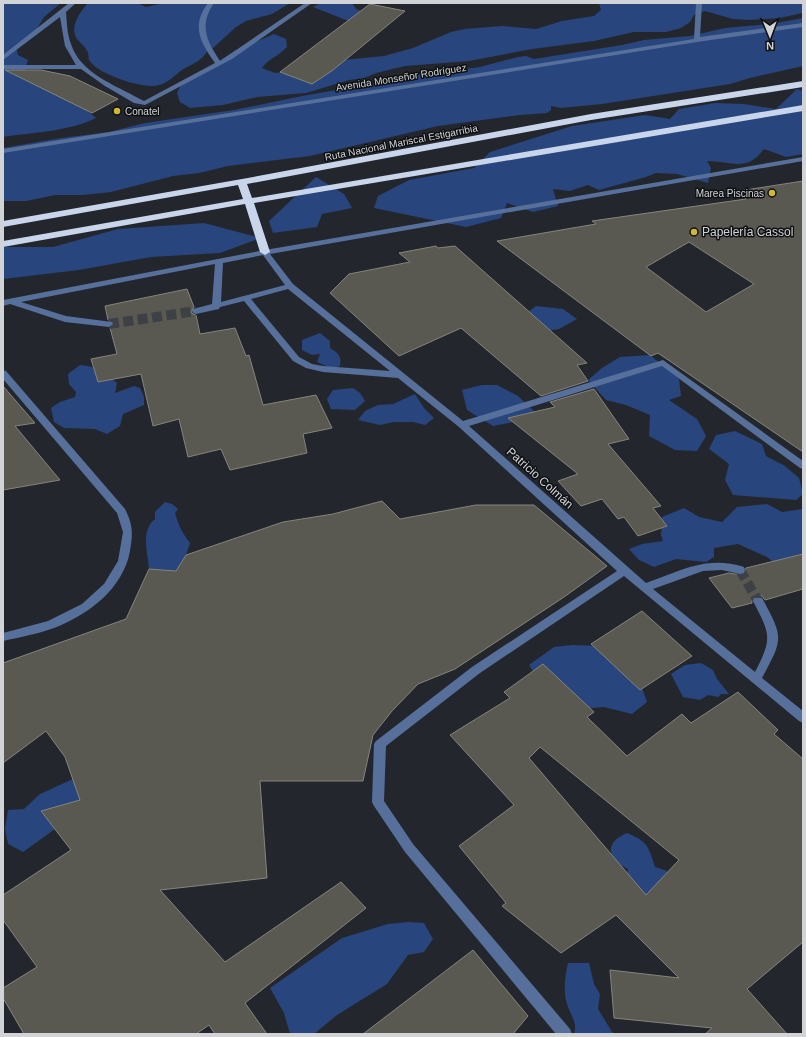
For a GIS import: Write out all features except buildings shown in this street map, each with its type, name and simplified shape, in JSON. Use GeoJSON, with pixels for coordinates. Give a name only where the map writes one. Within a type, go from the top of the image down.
{"type":"FeatureCollection","features":[{"type":"Feature","properties":{"kind":"highway","name":"Ruta Nacional Mariscal Estigarribia"},"geometry":{"type":"LineString","coordinates":[[3,224],[242,182],[591,117],[803,84]]}},
{"type":"Feature","properties":{"kind":"highway"},"geometry":{"type":"LineString","coordinates":[[3,244],[248,201],[803,108]]}},
{"type":"Feature","properties":{"kind":"highway"},"geometry":{"type":"LineString","coordinates":[[242,182],[265,252]]}},
{"type":"Feature","properties":{"kind":"street"},"geometry":{"type":"LineString","coordinates":[[3,58],[73,3]]}},
{"type":"Feature","properties":{"kind":"street"},"geometry":{"type":"LineString","coordinates":[[211,3],[204,11],[202,24],[203,37],[208,50],[219,64]]}},
{"type":"Feature","properties":{"kind":"street"},"geometry":{"type":"LineString","coordinates":[[63,12],[67,45],[73,58],[81,67],[137,102],[145,103],[230,58],[309,3]]}},
{"type":"Feature","properties":{"kind":"street"},"geometry":{"type":"LineString","coordinates":[[697,40],[699,3]]}},
{"type":"Feature","properties":{"kind":"street","name":"Avenida Monseñor Rodríguez"},"geometry":{"type":"LineString","coordinates":[[3,151],[697,40],[803,25]]}},
{"type":"Feature","properties":{"kind":"street"},"geometry":{"type":"LineString","coordinates":[[3,67],[81,67]]}},
{"type":"Feature","properties":{"kind":"street"},"geometry":{"type":"LineString","coordinates":[[7,302],[265,252],[801,160]]}},
{"type":"Feature","properties":{"kind":"street","name":"Patricio Colmán"},"geometry":{"type":"LineString","coordinates":[[265,252],[290,286],[462,425],[624,570],[803,718]]}},
{"type":"Feature","properties":{"kind":"street"},"geometry":{"type":"LineString","coordinates":[[216,307],[219,261]]}},
{"type":"Feature","properties":{"kind":"street"},"geometry":{"type":"LineString","coordinates":[[196,311],[216,307],[290,286]]}},
{"type":"Feature","properties":{"kind":"street"},"geometry":{"type":"LineString","coordinates":[[246,298],[296,359],[310,366],[324,370],[400,375]]}},
{"type":"Feature","properties":{"kind":"street"},"geometry":{"type":"LineString","coordinates":[[7,302],[65,319],[109,324]]}},
{"type":"Feature","properties":{"kind":"street"},"geometry":{"type":"LineString","coordinates":[[462,425],[663,363],[803,466]]}},
{"type":"Feature","properties":{"kind":"street"},"geometry":{"type":"LineString","coordinates":[[3,373],[121,512],[128,532],[123,561],[108,587],[86,607],[51,625],[3,637]]}},
{"type":"Feature","properties":{"kind":"street"},"geometry":{"type":"LineString","coordinates":[[645,588],[702,567],[722,566],[740,570]]}},
{"type":"Feature","properties":{"kind":"street"},"geometry":{"type":"LineString","coordinates":[[565,1034],[409,848],[378,802],[380,744],[476,670],[624,570]]}},
{"type":"Feature","properties":{"kind":"street"},"geometry":{"type":"LineString","coordinates":[[756,680],[773,645],[772,630],[758,601]]}},
{"type":"Feature","properties":{"kind":"shaded area"},"geometry":{"type":"Polygon","coordinates":[[[3,3],[61,3],[44,17],[35,32],[16,47],[18,55],[28,60],[25,68],[27,77],[83,107],[96,118],[85,123],[62,129],[3,137],[3,3]]]}},
{"type":"Feature","properties":{"kind":"shaded area"},"geometry":{"type":"Polygon","coordinates":[[[88,3],[137,3],[146,7],[164,3],[290,3],[272,14],[246,21],[236,27],[213,48],[208,50],[197,62],[182,70],[165,83],[152,86],[121,80],[101,71],[89,60],[88,52],[77,39],[74,30],[76,20],[88,3]]]}},
{"type":"Feature","properties":{"kind":"shaded area"},"geometry":{"type":"Polygon","coordinates":[[[321,3],[352,3],[356,9],[368,13],[351,22],[313,7],[321,3]]]}},
{"type":"Feature","properties":{"kind":"shaded area"},"geometry":{"type":"Polygon","coordinates":[[[599,3],[803,3],[803,13],[779,18],[749,20],[733,19],[705,11],[694,15],[690,22],[681,28],[666,32],[634,32],[594,41],[532,49],[469,61],[405,66],[376,73],[364,78],[349,80],[306,93],[257,97],[223,105],[190,108],[180,102],[177,93],[181,84],[236,50],[274,34],[286,39],[287,47],[262,68],[275,73],[308,69],[344,60],[384,56],[413,48],[451,32],[465,29],[502,26],[536,29],[562,21],[594,16],[601,10],[599,3]]]}},
{"type":"Feature","properties":{"kind":"shaded area"},"geometry":{"type":"Polygon","coordinates":[[[803,18],[803,66],[730,84],[602,104],[561,108],[551,106],[551,110],[547,113],[520,115],[438,126],[310,156],[228,166],[199,173],[173,176],[111,192],[83,195],[55,195],[26,201],[3,201],[3,148],[61,138],[109,132],[145,123],[234,110],[402,77],[480,67],[518,57],[526,56],[534,59],[644,40],[690,36],[725,28],[771,24],[803,18]]]}},
{"type":"Feature","properties":{"kind":"shaded area"},"geometry":{"type":"Polygon","coordinates":[[[797,89],[803,91],[803,154],[786,157],[764,149],[751,161],[745,163],[731,164],[707,161],[711,168],[708,183],[677,174],[656,173],[599,190],[588,185],[570,191],[553,189],[558,206],[533,212],[507,203],[501,218],[466,227],[374,208],[378,196],[409,180],[474,168],[490,152],[572,126],[645,115],[670,119],[679,109],[715,103],[744,104],[776,109],[797,89]]]}},
{"type":"Feature","properties":{"kind":"shaded area"},"geometry":{"type":"Polygon","coordinates":[[[316,177],[344,194],[352,208],[322,214],[317,227],[273,233],[269,221],[316,177]]]}},
{"type":"Feature","properties":{"kind":"shaded area"},"geometry":{"type":"Polygon","coordinates":[[[204,223],[261,238],[220,253],[151,257],[79,270],[3,279],[3,247],[53,247],[118,229],[204,223]]]}},
{"type":"Feature","properties":{"kind":"shaded area"},"geometry":{"type":"Polygon","coordinates":[[[536,306],[563,309],[577,319],[559,329],[542,332],[527,313],[536,306]]]}},
{"type":"Feature","properties":{"kind":"shaded area"},"geometry":{"type":"Polygon","coordinates":[[[320,333],[330,341],[330,348],[339,355],[340,366],[333,369],[317,362],[320,354],[312,355],[302,350],[302,340],[320,333]]]}},
{"type":"Feature","properties":{"kind":"shaded area"},"geometry":{"type":"Polygon","coordinates":[[[650,355],[679,379],[681,396],[669,400],[697,419],[706,436],[697,451],[675,450],[649,436],[650,415],[626,405],[606,400],[588,380],[602,368],[620,357],[650,355]]]}},
{"type":"Feature","properties":{"kind":"shaded area"},"geometry":{"type":"Polygon","coordinates":[[[80,365],[96,368],[113,379],[117,383],[115,393],[134,386],[140,388],[144,397],[144,405],[123,414],[120,426],[107,434],[95,429],[64,428],[54,422],[51,408],[60,402],[75,397],[76,392],[69,384],[68,374],[80,365]]]}},
{"type":"Feature","properties":{"kind":"shaded area"},"geometry":{"type":"Polygon","coordinates":[[[482,385],[497,385],[518,396],[535,412],[519,421],[493,426],[467,410],[462,390],[482,385]]]}},
{"type":"Feature","properties":{"kind":"shaded area"},"geometry":{"type":"Polygon","coordinates":[[[353,388],[360,393],[365,401],[355,410],[331,409],[327,399],[333,390],[353,388]]]}},
{"type":"Feature","properties":{"kind":"shaded area"},"geometry":{"type":"Polygon","coordinates":[[[415,394],[424,408],[434,418],[425,425],[413,422],[394,422],[380,425],[358,420],[365,411],[378,405],[393,404],[415,394]]]}},
{"type":"Feature","properties":{"kind":"shaded area"},"geometry":{"type":"Polygon","coordinates":[[[735,431],[762,444],[766,456],[785,466],[799,478],[803,494],[796,500],[733,495],[725,480],[729,464],[709,449],[716,435],[735,431]]]}},
{"type":"Feature","properties":{"kind":"shaded area"},"geometry":{"type":"Polygon","coordinates":[[[165,502],[172,504],[178,509],[175,513],[183,533],[190,543],[186,555],[176,571],[149,569],[146,536],[150,524],[155,519],[155,512],[165,502]]]}},
{"type":"Feature","properties":{"kind":"shaded area"},"geometry":{"type":"Polygon","coordinates":[[[767,504],[782,512],[803,509],[803,558],[781,568],[767,557],[738,544],[714,548],[714,557],[706,562],[676,559],[654,567],[639,560],[629,549],[642,544],[663,541],[661,535],[662,517],[684,508],[699,517],[722,522],[737,507],[767,504]]]}},
{"type":"Feature","properties":{"kind":"shaded area"},"geometry":{"type":"Polygon","coordinates":[[[572,645],[605,646],[641,685],[647,702],[632,714],[604,707],[580,709],[543,687],[529,665],[554,647],[572,645]]]}},
{"type":"Feature","properties":{"kind":"shaded area"},"geometry":{"type":"Polygon","coordinates":[[[701,663],[713,670],[717,679],[729,694],[721,694],[718,697],[708,695],[700,700],[683,697],[671,674],[685,665],[701,663]]]}},
{"type":"Feature","properties":{"kind":"shaded area"},"geometry":{"type":"Polygon","coordinates":[[[73,779],[84,799],[55,829],[23,852],[8,844],[5,829],[8,810],[24,809],[40,794],[73,779]]]}},
{"type":"Feature","properties":{"kind":"shaded area"},"geometry":{"type":"Polygon","coordinates":[[[627,833],[639,839],[646,845],[649,849],[655,867],[663,869],[669,873],[676,885],[641,898],[627,874],[628,869],[616,861],[611,851],[611,847],[615,840],[627,833]]]}},
{"type":"Feature","properties":{"kind":"shaded area"},"geometry":{"type":"Polygon","coordinates":[[[408,922],[424,923],[433,939],[424,952],[408,955],[387,984],[337,1015],[314,1034],[290,1034],[284,1013],[270,988],[342,938],[388,924],[408,922]]]}},
{"type":"Feature","properties":{"kind":"shaded area"},"geometry":{"type":"Polygon","coordinates":[[[568,963],[589,963],[594,984],[600,994],[598,1009],[612,1032],[615,1034],[574,1034],[575,1026],[565,994],[565,978],[568,963]]]}},
{"type":"Feature","properties":{"kind":"tunnel"},"geometry":{"type":"LineString","coordinates":[[109,324],[196,311]]}},
{"type":"Feature","properties":{"kind":"tunnel"},"geometry":{"type":"LineString","coordinates":[[740,570],[758,601]]}},
{"type":"Feature","properties":{"kind":"place","name":"Conatel"},"geometry":{"type":"Point","coordinates":[117,111]}},
{"type":"Feature","properties":{"kind":"place","name":"Marea Piscinas"},"geometry":{"type":"Point","coordinates":[772,193]}},
{"type":"Feature","properties":{"kind":"place","name":"Papelería Cassol"},"geometry":{"type":"Point","coordinates":[694,232]}}]}
